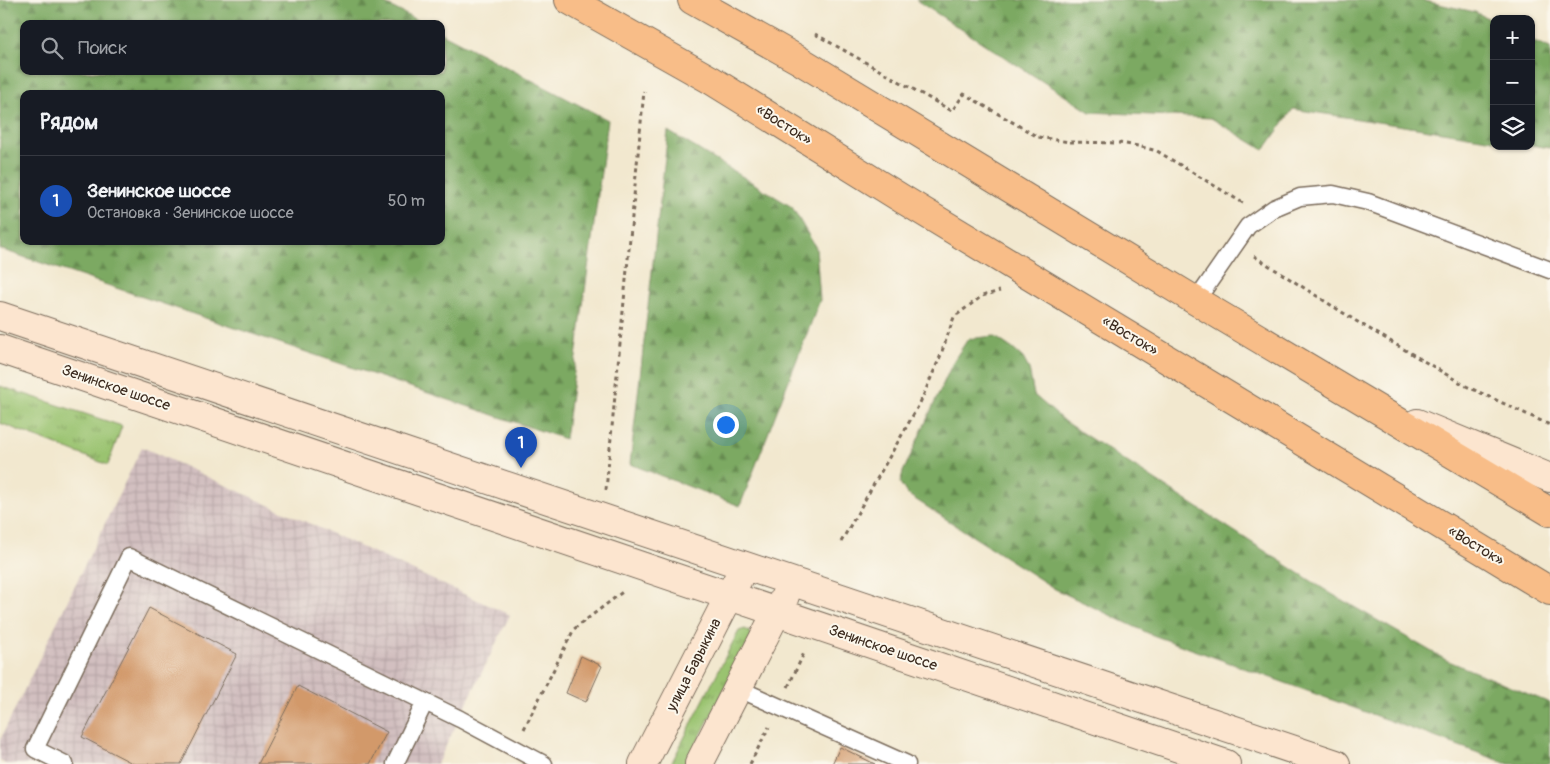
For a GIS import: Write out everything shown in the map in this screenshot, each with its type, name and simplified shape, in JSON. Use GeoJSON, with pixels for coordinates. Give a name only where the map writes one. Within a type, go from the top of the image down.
{"type":"FeatureCollection","features":[{"type":"Feature","properties":{"kind":"highway","name":"«Восток»"},"geometry":{"type":"LineString","coordinates":[[569,0],[711,80],[904,200],[1550,591]]}},
{"type":"Feature","properties":{"kind":"highway"},"geometry":{"type":"LineString","coordinates":[[692,0],[799,60],[1196,301],[1550,512]]}},
{"type":"Feature","properties":{"kind":"main road","name":"Зенинское шоссе"},"geometry":{"type":"LineString","coordinates":[[0,316],[1336,764]]}},
{"type":"Feature","properties":{"kind":"main road","name":"Зенинское шоссе"},"geometry":{"type":"LineString","coordinates":[[0,349],[1226,764]]}},
{"type":"Feature","properties":{"kind":"main road"},"geometry":{"type":"LineString","coordinates":[[1368,403],[1550,478]]}},
{"type":"Feature","properties":{"kind":"main road","name":"улица Барыкина"},"geometry":{"type":"LineString","coordinates":[[643,764],[744,566]]}},
{"type":"Feature","properties":{"kind":"main road"},"geometry":{"type":"LineString","coordinates":[[699,764],[792,582]]}},
{"type":"Feature","properties":{"kind":"lane"},"geometry":{"type":"LineString","coordinates":[[1196,301],[1248,226],[1274,208],[1300,197],[1334,194],[1368,202],[1550,270]]}},
{"type":"Feature","properties":{"kind":"lane"},"geometry":{"type":"LineString","coordinates":[[65,764],[35,750],[129,558],[425,702],[544,764]]}},
{"type":"Feature","properties":{"kind":"lane"},"geometry":{"type":"LineString","coordinates":[[737,688],[907,764]]}},
{"type":"Feature","properties":{"kind":"lane"},"geometry":{"type":"LineString","coordinates":[[395,764],[425,702]]}},
{"type":"Feature","properties":{"kind":"path"},"geometry":{"type":"LineString","coordinates":[[814,34],[952,111],[964,94],[1038,137],[1069,142],[1119,143],[1157,151],[1243,203]]}},
{"type":"Feature","properties":{"kind":"path"},"geometry":{"type":"LineString","coordinates":[[605,496],[644,91]]}},
{"type":"Feature","properties":{"kind":"path"},"geometry":{"type":"LineString","coordinates":[[1235,244],[1356,321],[1466,386],[1550,425]]}},
{"type":"Feature","properties":{"kind":"path"},"geometry":{"type":"LineString","coordinates":[[841,542],[920,402],[940,357],[954,317],[982,296],[1040,281]]}},
{"type":"Feature","properties":{"kind":"path"},"geometry":{"type":"LineString","coordinates":[[514,748],[574,629],[626,589]]}},
{"type":"Feature","properties":{"kind":"shaded area"},"geometry":{"type":"Polygon","coordinates":[[[142,447],[510,615],[437,764],[6,764],[0,761],[0,740],[142,447]]]}},
{"type":"Feature","properties":{"kind":"green space"},"geometry":{"type":"Polygon","coordinates":[[[0,0],[378,0],[416,20],[20,20],[20,75],[445,75],[445,35],[608,120],[565,439],[0,249],[0,0]]]}},
{"type":"Feature","properties":{"kind":"green space"},"geometry":{"type":"Polygon","coordinates":[[[916,0],[1420,0],[1475,12],[1490,19],[1490,139],[1293,109],[1264,150],[1211,118],[1090,112],[916,0]]]}},
{"type":"Feature","properties":{"kind":"green space"},"geometry":{"type":"Polygon","coordinates":[[[1535,42],[1550,48],[1550,148],[1535,146],[1535,42]]]}},
{"type":"Feature","properties":{"kind":"green space"},"geometry":{"type":"Polygon","coordinates":[[[668,131],[792,207],[816,248],[820,300],[740,506],[630,464],[668,131]]]}},
{"type":"Feature","properties":{"kind":"green space"},"geometry":{"type":"Polygon","coordinates":[[[994,336],[1023,358],[1029,369],[1034,395],[1065,422],[1330,593],[1446,660],[1550,703],[1550,764],[1509,764],[1150,634],[1055,589],[907,494],[900,483],[903,472],[954,360],[968,339],[994,336]]]}},
{"type":"Feature","properties":{"kind":"green space"},"geometry":{"type":"Polygon","coordinates":[[[0,386],[122,426],[108,465],[0,423],[0,386]]]}},
{"type":"Feature","properties":{"kind":"green space"},"geometry":{"type":"Polygon","coordinates":[[[745,629],[749,631],[751,637],[686,764],[671,764],[739,631],[745,629]]]}},
{"type":"Feature","properties":{"kind":"building"},"geometry":{"type":"Polygon","coordinates":[[[149,608],[237,654],[181,764],[134,764],[82,737],[149,608]]]}},
{"type":"Feature","properties":{"kind":"building"},"geometry":{"type":"Polygon","coordinates":[[[581,656],[602,666],[586,702],[566,693],[581,656]]]}},
{"type":"Feature","properties":{"kind":"building"},"geometry":{"type":"Polygon","coordinates":[[[298,686],[387,732],[370,764],[258,764],[298,686]]]}},
{"type":"Feature","properties":{"kind":"building"},"geometry":{"type":"Polygon","coordinates":[[[840,747],[875,764],[832,764],[840,747]]]}},
{"type":"Feature","properties":{"kind":"place","name":"Зенинское шоссе"},"geometry":{"type":"Point","coordinates":[521,468]}}]}
